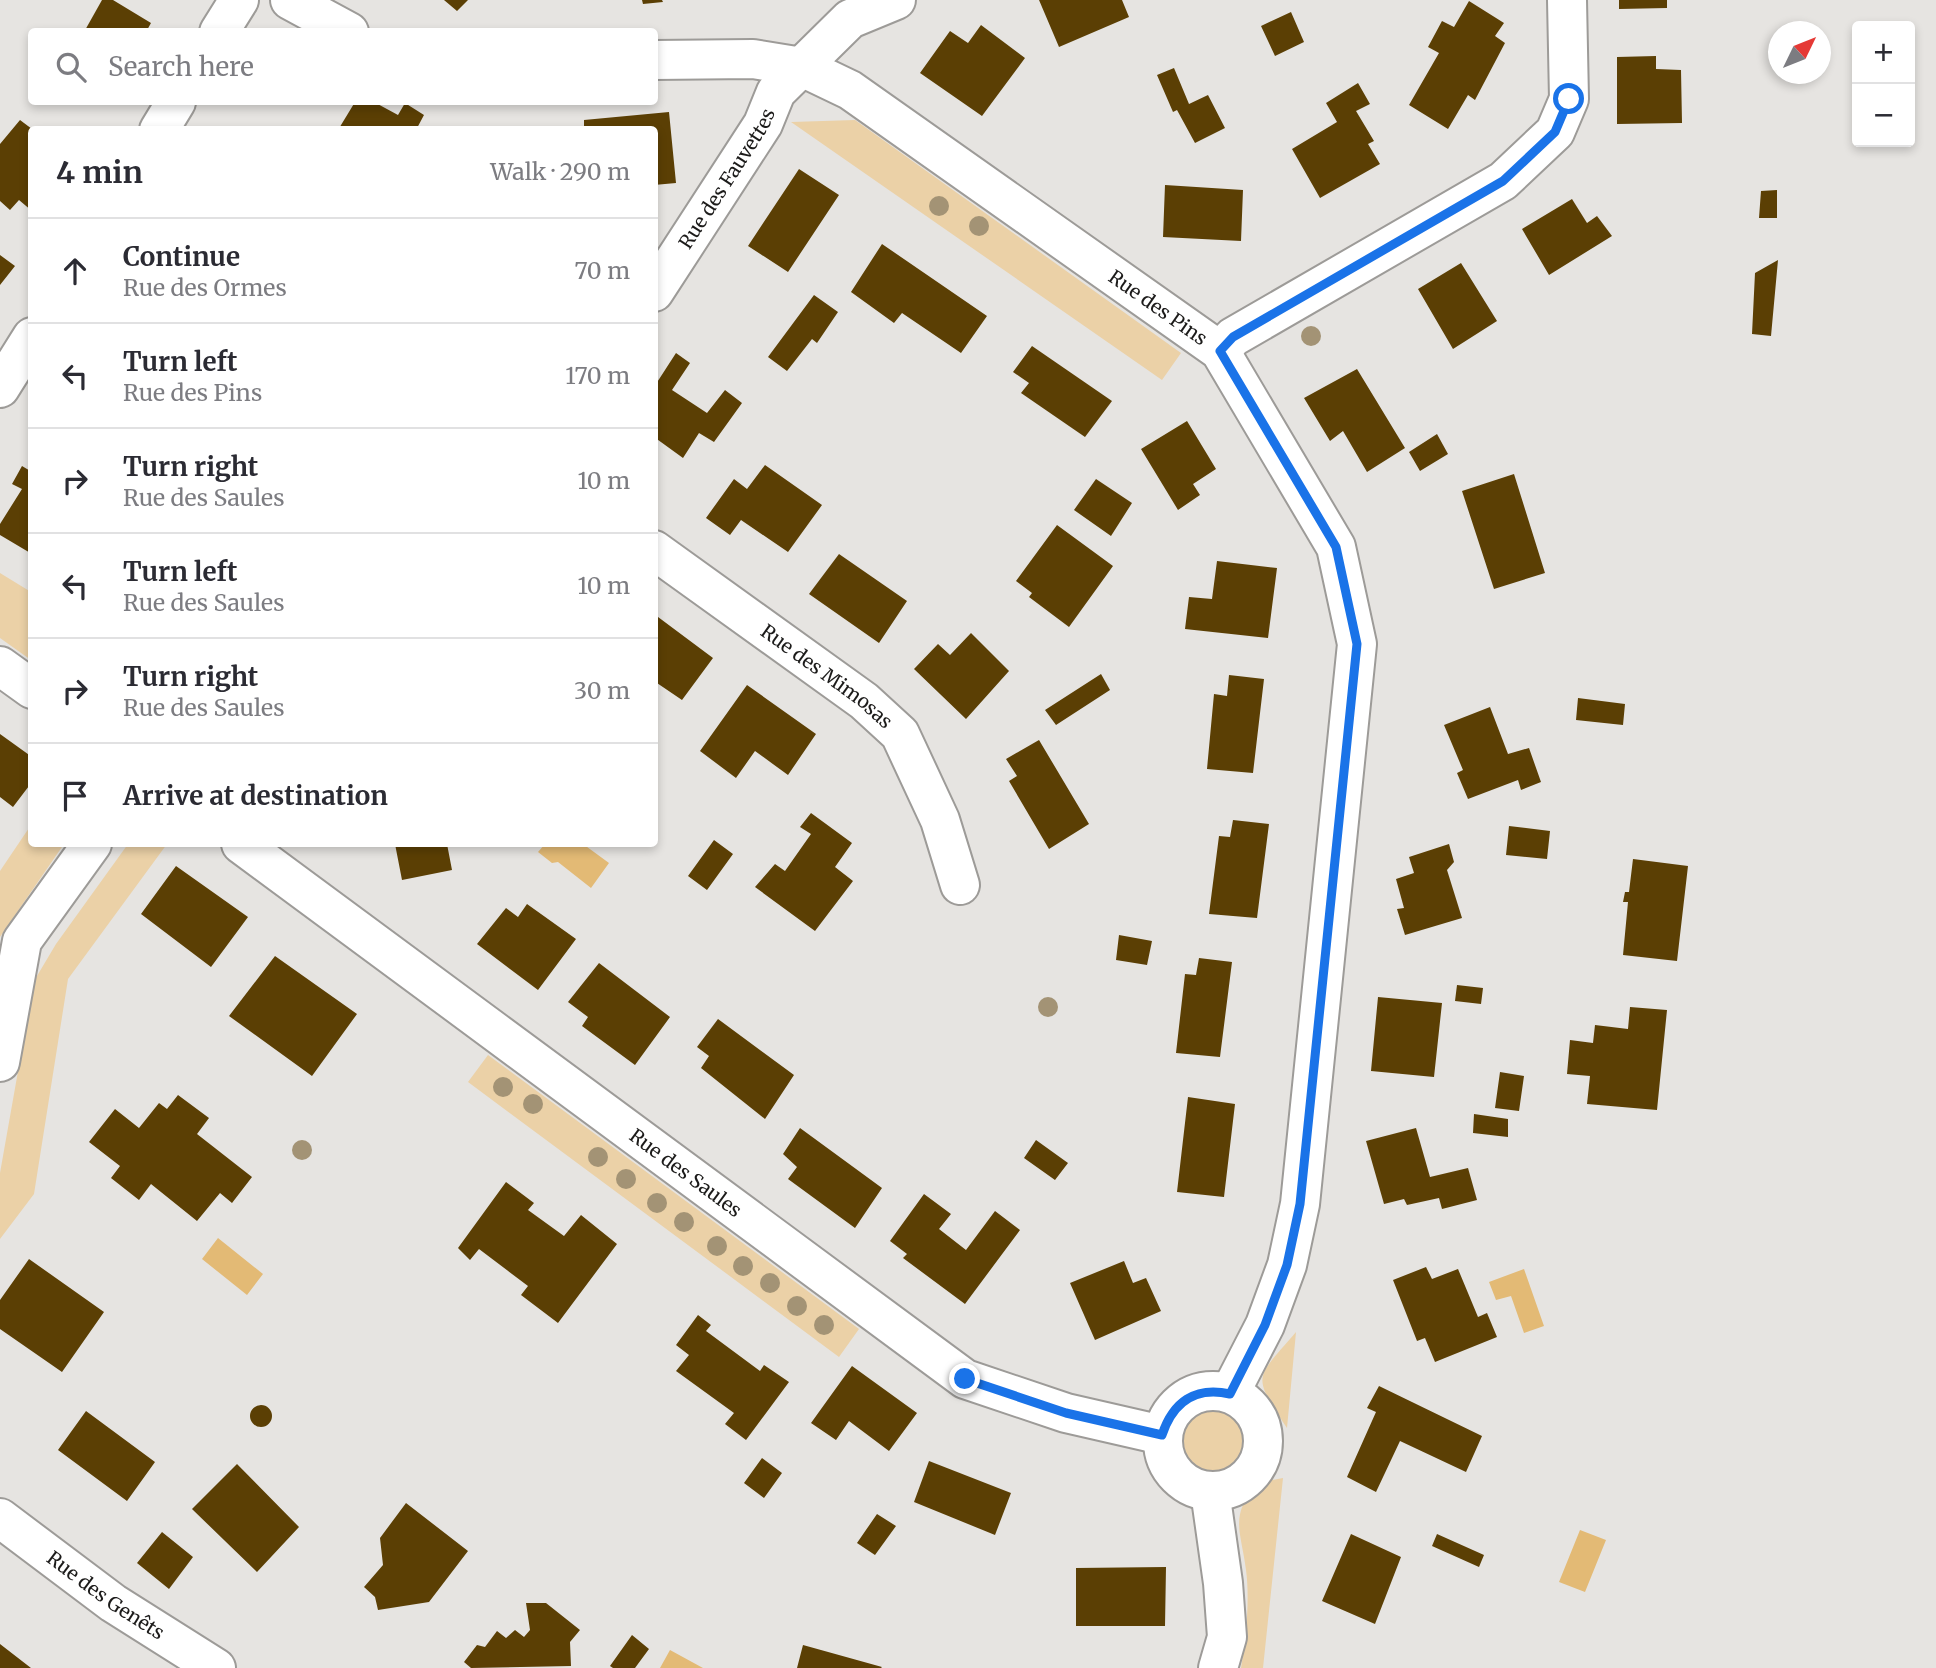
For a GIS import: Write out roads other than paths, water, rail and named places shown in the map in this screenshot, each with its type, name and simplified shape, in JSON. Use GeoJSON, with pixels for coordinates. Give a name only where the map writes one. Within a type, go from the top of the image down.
{"type":"FeatureCollection","features":[{"type":"Feature","properties":{"kind":"street"},"geometry":{"type":"LineString","coordinates":[[222,28],[239,0]]}},
{"type":"Feature","properties":{"kind":"street"},"geometry":{"type":"LineString","coordinates":[[290,0],[342,28]]}},
{"type":"Feature","properties":{"kind":"street","name":"Rue des Fauvettes"},"geometry":{"type":"LineString","coordinates":[[658,286],[763,124],[776,92],[850,19],[896,0]]}},
{"type":"Feature","properties":{"kind":"street"},"geometry":{"type":"LineString","coordinates":[[1220,351],[1233,337],[1503,181],[1555,132],[1569,99],[1567,0]]}},
{"type":"Feature","properties":{"kind":"street","name":"Rue des Pins"},"geometry":{"type":"LineString","coordinates":[[658,60],[753,59],[802,66],[850,90],[1220,351],[1336,547],[1357,644],[1300,1204],[1287,1265],[1265,1325],[1230,1394]]}},
{"type":"Feature","properties":{"kind":"street"},"geometry":{"type":"LineString","coordinates":[[161,126],[174,105]]}},
{"type":"Feature","properties":{"kind":"street"},"geometry":{"type":"LineString","coordinates":[[0,388],[28,343]]}},
{"type":"Feature","properties":{"kind":"street","name":"Rue des Mimosas"},"geometry":{"type":"LineString","coordinates":[[658,553],[864,701],[900,734],[940,820],[960,885]]}},
{"type":"Feature","properties":{"kind":"street"},"geometry":{"type":"LineString","coordinates":[[0,666],[28,686]]}},
{"type":"Feature","properties":{"kind":"street"},"geometry":{"type":"LineString","coordinates":[[0,1062],[22,941],[90,847]]}},
{"type":"Feature","properties":{"kind":"street","name":"Rue des Saules"},"geometry":{"type":"LineString","coordinates":[[252,847],[283,856],[965,1379],[1066,1413],[1162,1435]]}},
{"type":"Feature","properties":{"kind":"street"},"geometry":{"type":"LineString","coordinates":[[1208,1391],[1230,1394],[1244,1401],[1255,1413],[1262,1427],[1263,1444],[1252,1472],[1240,1484],[1210,1491],[1194,1487],[1180,1479],[1169,1466],[1162,1435],[1175,1407],[1186,1398],[1208,1391]]}},
{"type":"Feature","properties":{"kind":"street"},"geometry":{"type":"LineString","coordinates":[[1210,1491],[1223,1583],[1227,1637],[1218,1668]]}},
{"type":"Feature","properties":{"kind":"street","name":"Rue des Genêts"},"geometry":{"type":"LineString","coordinates":[[0,1519],[113,1603],[216,1668]]}}]}
